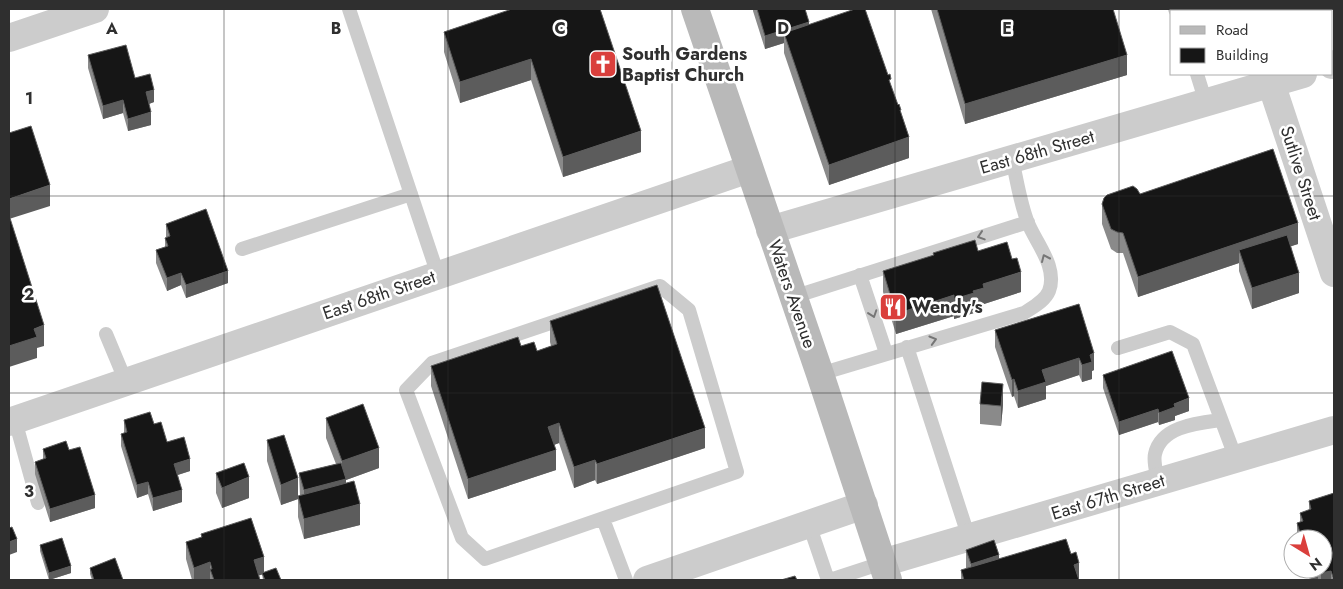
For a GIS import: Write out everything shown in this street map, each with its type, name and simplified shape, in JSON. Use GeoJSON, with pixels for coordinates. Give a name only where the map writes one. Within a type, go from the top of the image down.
{"type":"FeatureCollection","features":[{"type":"Feature","properties":{"kind":"main road","name":"Waters Avenue"},"geometry":{"type":"LineString","coordinates":[[695,9],[820,374],[885,571]]}},
{"type":"Feature","properties":{"kind":"street"},"geometry":{"type":"LineString","coordinates":[[9,38],[95,9]]}},
{"type":"Feature","properties":{"kind":"street","name":"East 68th Street"},"geometry":{"type":"LineString","coordinates":[[770,230],[1206,103],[1270,79],[1296,75]]}},
{"type":"Feature","properties":{"kind":"street","name":"Sutlive Street"},"geometry":{"type":"LineString","coordinates":[[1270,79],[1334,273]]}},
{"type":"Feature","properties":{"kind":"street","name":"East 68th Street"},"geometry":{"type":"LineString","coordinates":[[12,421],[750,169]]}},
{"type":"Feature","properties":{"kind":"street","name":"East 67th Street"},"geometry":{"type":"LineString","coordinates":[[885,571],[969,538],[1334,430]]}},
{"type":"Feature","properties":{"kind":"street"},"geometry":{"type":"LineString","coordinates":[[647,580],[864,506]]}},
{"type":"Feature","properties":{"kind":"lane"},"geometry":{"type":"LineString","coordinates":[[348,9],[438,275]]}},
{"type":"Feature","properties":{"kind":"lane"},"geometry":{"type":"LineString","coordinates":[[1197,75],[1206,103]]}},
{"type":"Feature","properties":{"kind":"lane"},"geometry":{"type":"LineString","coordinates":[[820,374],[1024,313],[1042,300],[1049,290],[1050,276],[1047,260],[1028,222],[1012,159]]}},
{"type":"Feature","properties":{"kind":"lane"},"geometry":{"type":"LineString","coordinates":[[242,249],[411,194]]}},
{"type":"Feature","properties":{"kind":"lane"},"geometry":{"type":"LineString","coordinates":[[793,297],[1028,222]]}},
{"type":"Feature","properties":{"kind":"lane"},"geometry":{"type":"LineString","coordinates":[[860,275],[886,353]]}},
{"type":"Feature","properties":{"kind":"lane"},"geometry":{"type":"LineString","coordinates":[[660,286],[689,310],[737,472],[603,519],[485,559],[462,538],[406,390],[432,364],[660,286]]}},
{"type":"Feature","properties":{"kind":"lane"},"geometry":{"type":"LineString","coordinates":[[1118,348],[1170,332],[1193,344],[1236,459]]}},
{"type":"Feature","properties":{"kind":"lane"},"geometry":{"type":"LineString","coordinates":[[106,334],[126,382]]}},
{"type":"Feature","properties":{"kind":"lane"},"geometry":{"type":"LineString","coordinates":[[907,347],[969,538]]}},
{"type":"Feature","properties":{"kind":"lane"},"geometry":{"type":"LineString","coordinates":[[1158,482],[1154,455],[1161,441],[1175,431],[1193,424],[1221,420]]}},
{"type":"Feature","properties":{"kind":"lane"},"geometry":{"type":"LineString","coordinates":[[12,421],[38,503]]}},
{"type":"Feature","properties":{"kind":"lane"},"geometry":{"type":"LineString","coordinates":[[603,519],[626,580]]}},
{"type":"Feature","properties":{"kind":"lane"},"geometry":{"type":"LineString","coordinates":[[809,524],[829,580],[885,571]]}},
{"type":"Feature","properties":{"kind":"building"},"geometry":{"type":"Polygon","coordinates":[[[512,9],[600,9],[641,131],[563,157],[531,59],[460,82],[444,32],[512,9]]]}},
{"type":"Feature","properties":{"kind":"building"},"geometry":{"type":"Polygon","coordinates":[[[757,9],[805,9],[809,22],[765,36],[757,9]]]}},
{"type":"Feature","properties":{"kind":"building"},"geometry":{"type":"Polygon","coordinates":[[[855,9],[865,9],[888,75],[890,74],[891,79],[889,80],[909,137],[829,165],[784,33],[855,9]]]}},
{"type":"Feature","properties":{"kind":"building"},"geometry":{"type":"Polygon","coordinates":[[[937,9],[1113,9],[1127,55],[965,104],[937,9]]]}},
{"type":"Feature","properties":{"kind":"building"},"geometry":{"type":"Polygon","coordinates":[[[126,45],[135,78],[150,74],[154,90],[146,92],[151,112],[128,119],[123,100],[103,106],[88,55],[126,45]]]}},
{"type":"Feature","properties":{"kind":"building"},"geometry":{"type":"Polygon","coordinates":[[[31,126],[50,185],[9,199],[9,133],[31,126]]]}},
{"type":"Feature","properties":{"kind":"building"},"geometry":{"type":"Polygon","coordinates":[[[1273,149],[1298,223],[1138,277],[1123,233],[1111,229],[1102,204],[1107,195],[1133,186],[1140,194],[1273,149]]]}},
{"type":"Feature","properties":{"kind":"building"},"geometry":{"type":"Polygon","coordinates":[[[206,209],[228,271],[186,285],[181,273],[167,278],[156,250],[168,246],[165,238],[170,236],[166,224],[206,209]]]}},
{"type":"Feature","properties":{"kind":"building"},"geometry":{"type":"Polygon","coordinates":[[[9,215],[44,325],[34,329],[37,337],[9,346],[9,215]]]}},
{"type":"Feature","properties":{"kind":"building"},"geometry":{"type":"Polygon","coordinates":[[[1287,235],[1299,273],[1252,288],[1239,250],[1287,235]]]}},
{"type":"Feature","properties":{"kind":"building"},"geometry":{"type":"Polygon","coordinates":[[[975,240],[978,251],[1007,242],[1012,259],[1017,258],[1021,272],[983,284],[984,288],[973,291],[974,293],[954,299],[954,295],[896,314],[883,271],[975,240]]]}},
{"type":"Feature","properties":{"kind":"building"},"geometry":{"type":"Polygon","coordinates":[[[657,285],[705,428],[597,464],[595,460],[574,467],[559,423],[548,427],[556,450],[468,479],[431,366],[518,337],[521,346],[534,342],[537,351],[557,344],[550,321],[657,285]]]}},
{"type":"Feature","properties":{"kind":"building"},"geometry":{"type":"Polygon","coordinates":[[[1079,304],[1094,353],[1090,355],[1092,362],[1082,365],[1079,358],[1042,370],[1046,382],[1018,391],[1014,379],[1012,380],[995,330],[1079,304]]]}},
{"type":"Feature","properties":{"kind":"building"},"geometry":{"type":"Polygon","coordinates":[[[1172,351],[1189,398],[1174,404],[1175,407],[1159,413],[1158,409],[1119,422],[1103,375],[1172,351]]]}},
{"type":"Feature","properties":{"kind":"building"},"geometry":{"type":"Polygon","coordinates":[[[982,382],[1003,384],[1001,406],[980,404],[982,382]]]}},
{"type":"Feature","properties":{"kind":"building"},"geometry":{"type":"Polygon","coordinates":[[[363,404],[379,448],[342,461],[326,418],[363,404]]]}},
{"type":"Feature","properties":{"kind":"building"},"geometry":{"type":"Polygon","coordinates":[[[150,412],[154,424],[161,422],[167,442],[184,437],[190,459],[174,464],[182,490],[153,498],[148,482],[137,485],[121,434],[127,432],[124,420],[150,412]]]}},
{"type":"Feature","properties":{"kind":"building"},"geometry":{"type":"Polygon","coordinates":[[[284,435],[298,478],[281,485],[267,440],[284,435]]]}},
{"type":"Feature","properties":{"kind":"building"},"geometry":{"type":"Polygon","coordinates":[[[66,441],[69,450],[80,447],[95,495],[50,509],[35,462],[46,458],[43,449],[66,441]]]}},
{"type":"Feature","properties":{"kind":"building"},"geometry":{"type":"Polygon","coordinates":[[[244,463],[249,477],[222,488],[216,473],[244,463]]]}},
{"type":"Feature","properties":{"kind":"building"},"geometry":{"type":"Polygon","coordinates":[[[341,463],[346,479],[304,490],[299,473],[341,463]]]}},
{"type":"Feature","properties":{"kind":"building"},"geometry":{"type":"Polygon","coordinates":[[[354,481],[360,504],[304,519],[298,496],[354,481]]]}},
{"type":"Feature","properties":{"kind":"building"},"geometry":{"type":"Polygon","coordinates":[[[1334,493],[1334,577],[1333,529],[1299,529],[1297,523],[1303,521],[1300,513],[1311,509],[1309,501],[1334,493]]]}},
{"type":"Feature","properties":{"kind":"building"},"geometry":{"type":"Polygon","coordinates":[[[251,518],[264,557],[254,560],[260,580],[214,580],[210,569],[212,569],[210,562],[194,568],[186,542],[202,537],[201,534],[251,518]]]}},
{"type":"Feature","properties":{"kind":"building"},"geometry":{"type":"Polygon","coordinates":[[[12,527],[17,539],[9,542],[9,528],[12,527]]]}},
{"type":"Feature","properties":{"kind":"building"},"geometry":{"type":"Polygon","coordinates":[[[62,538],[71,566],[49,573],[40,545],[62,538]]]}},
{"type":"Feature","properties":{"kind":"building"},"geometry":{"type":"Polygon","coordinates":[[[1066,539],[1071,554],[1076,552],[1079,563],[1074,565],[1079,580],[964,580],[961,570],[1066,539]]]}},
{"type":"Feature","properties":{"kind":"building"},"geometry":{"type":"Polygon","coordinates":[[[994,540],[999,555],[971,564],[966,550],[994,540]]]}},
{"type":"Feature","properties":{"kind":"building"},"geometry":{"type":"Polygon","coordinates":[[[115,558],[123,580],[94,580],[90,568],[115,558]]]}},
{"type":"Feature","properties":{"kind":"building"},"geometry":{"type":"Polygon","coordinates":[[[276,568],[281,580],[265,580],[262,573],[276,568]]]}},
{"type":"Feature","properties":{"kind":"building"},"geometry":{"type":"Polygon","coordinates":[[[795,576],[797,580],[781,580],[795,576]]]}},
{"type":"Feature","properties":{"kind":"place","name":"South Gardens Baptist Church"},"geometry":{"type":"Point","coordinates":[603,64]}},
{"type":"Feature","properties":{"kind":"place","name":"Wendy's"},"geometry":{"type":"Point","coordinates":[893,307]}}]}
